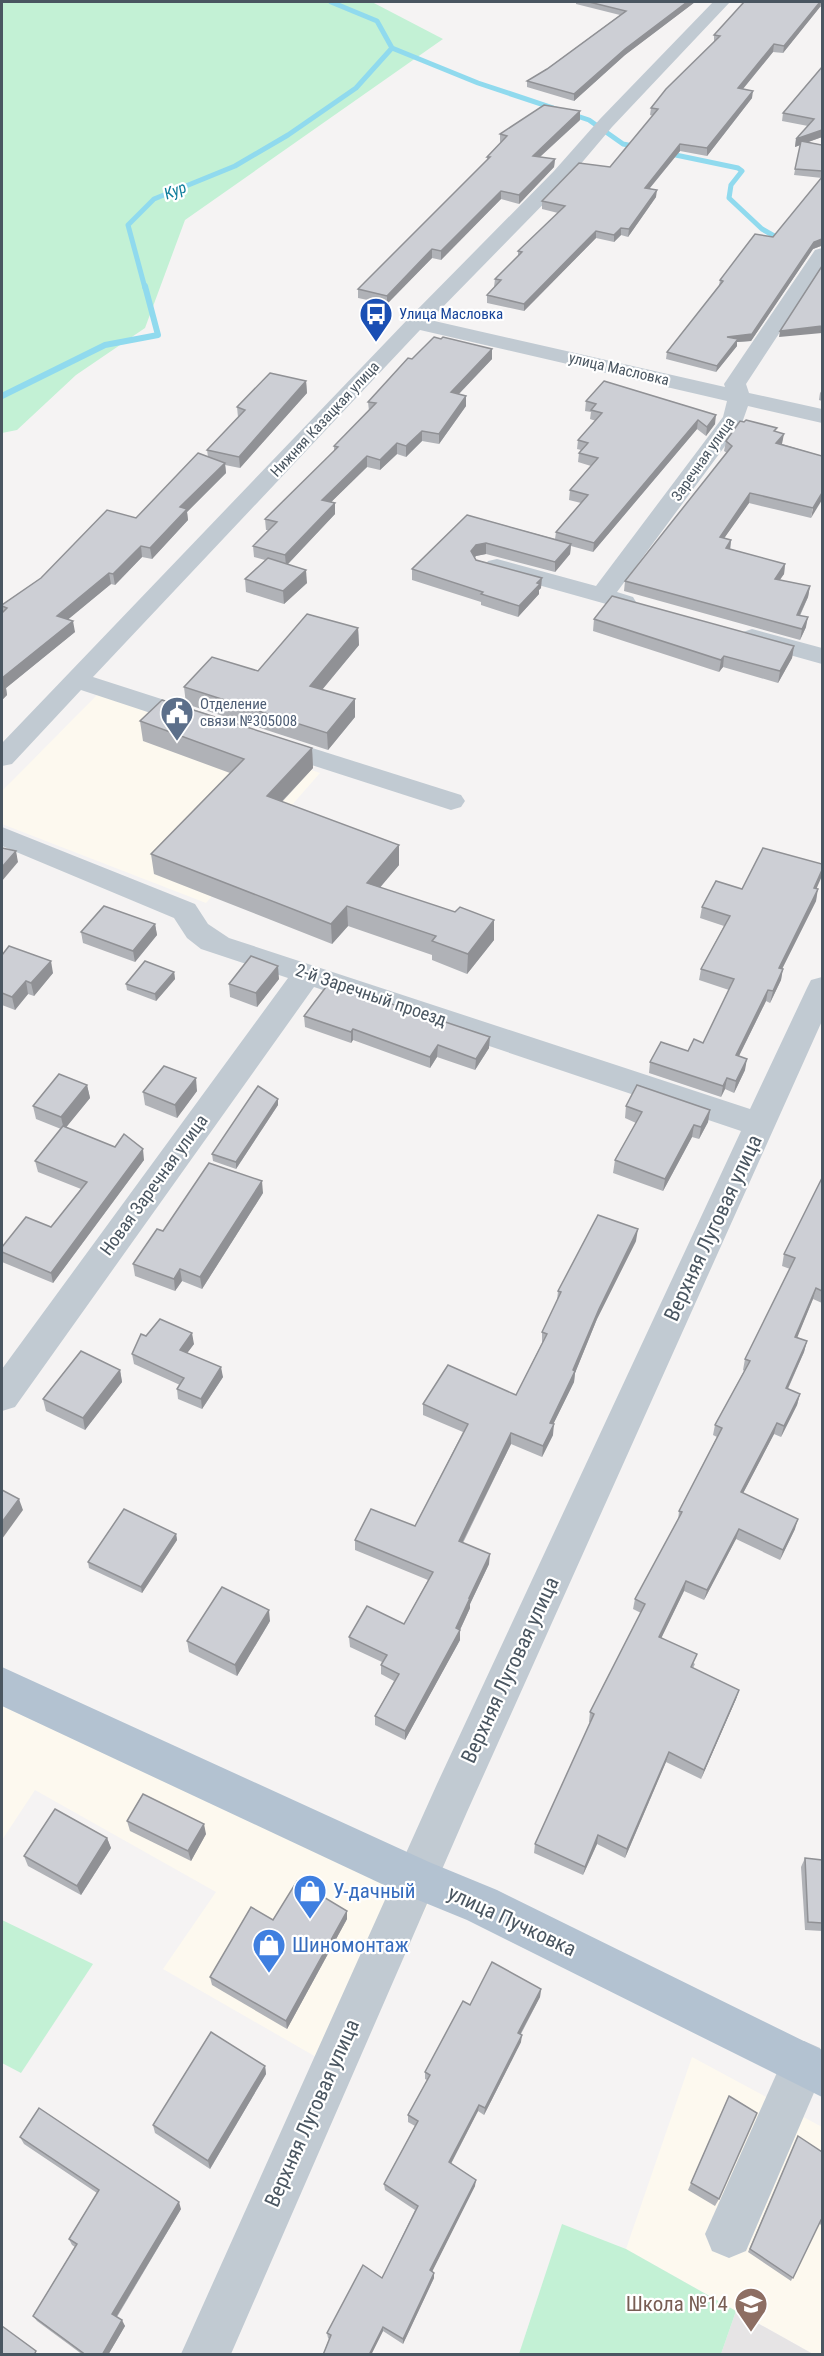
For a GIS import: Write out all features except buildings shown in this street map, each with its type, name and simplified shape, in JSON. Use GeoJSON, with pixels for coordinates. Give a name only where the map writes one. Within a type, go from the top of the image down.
{"type":"FeatureCollection","features":[{"type":"Feature","properties":{"kind":"main road","name":"улица Пучковка"},"geometry":{"type":"LineString","coordinates":[[2,1686],[416,1878],[482,1905],[813,2069]]}},
{"type":"Feature","properties":{"kind":"street","name":"Нижняя Казацкая улица"},"geometry":{"type":"LineString","coordinates":[[2,758],[415,322],[561,175],[606,123],[722,2]]}},
{"type":"Feature","properties":{"kind":"street","name":"Заречная улица"},"geometry":{"type":"LineString","coordinates":[[602,596],[734,418],[739,397],[735,384],[822,254]]}},
{"type":"Feature","properties":{"kind":"street","name":"улица Масловка"},"geometry":{"type":"LineString","coordinates":[[415,322],[822,416]]}},
{"type":"Feature","properties":{"kind":"street"},"geometry":{"type":"LineString","coordinates":[[485,563],[646,608]]}},
{"type":"Feature","properties":{"kind":"street"},"geometry":{"type":"LineString","coordinates":[[734,632],[822,656]]}},
{"type":"Feature","properties":{"kind":"street"},"geometry":{"type":"LineString","coordinates":[[75,680],[451,801]]}},
{"type":"Feature","properties":{"kind":"street","name":"2-й Заречный проезд"},"geometry":{"type":"LineString","coordinates":[[2,836],[186,911],[196,931],[214,944],[250,954],[760,1125]]}},
{"type":"Feature","properties":{"kind":"street","name":"Новая Заречная улица"},"geometry":{"type":"LineString","coordinates":[[2,1396],[308,974]]}},
{"type":"Feature","properties":{"kind":"street","name":"Верхняя Луговая улица"},"geometry":{"type":"LineString","coordinates":[[206,2355],[416,1878],[822,988]]}},
{"type":"Feature","properties":{"kind":"street"},"geometry":{"type":"LineString","coordinates":[[729,2234],[813,2069]]}},
{"type":"Feature","properties":{"kind":"shaded area"},"geometry":{"type":"Polygon","coordinates":[[[98,694],[320,773],[206,903],[2,824],[2,791],[98,694]]]}},
{"type":"Feature","properties":{"kind":"shaded area"},"geometry":{"type":"Polygon","coordinates":[[[2,1706],[430,1900],[344,2073],[163,1969],[216,1892],[35,1790],[2,1840],[2,1706]]]}},
{"type":"Feature","properties":{"kind":"shaded area"},"geometry":{"type":"Polygon","coordinates":[[[692,2057],[822,2127],[822,2354],[813,2354],[626,2249],[692,2057]]]}},
{"type":"Feature","properties":{"kind":"shaded area","name":"Школа №14"},"geometry":{"type":"Polygon","coordinates":[[[736,2311],[813,2354],[721,2354],[736,2311]]]}},
{"type":"Feature","properties":{"kind":"green space"},"geometry":{"type":"Polygon","coordinates":[[[2,2],[372,2],[443,39],[185,220],[145,328],[76,375],[17,430],[2,433],[2,2]]]}},
{"type":"Feature","properties":{"kind":"green space"},"geometry":{"type":"Polygon","coordinates":[[[2,1920],[93,1964],[21,2073],[2,2063],[2,1920]]]}},
{"type":"Feature","properties":{"kind":"green space"},"geometry":{"type":"Polygon","coordinates":[[[562,2224],[626,2249],[736,2311],[721,2354],[519,2354],[562,2224]]]}},
{"type":"Feature","properties":{"kind":"waterway","name":"Кур"},"geometry":{"type":"LineString","coordinates":[[331,2],[377,21],[392,48]]}},
{"type":"Feature","properties":{"kind":"waterway","name":"Кур"},"geometry":{"type":"LineString","coordinates":[[145,288],[128,225],[154,199],[235,166],[288,135],[356,88],[392,48]]}},
{"type":"Feature","properties":{"kind":"waterway"},"geometry":{"type":"LineString","coordinates":[[392,48],[478,83],[589,120],[623,144],[638,147]]}},
{"type":"Feature","properties":{"kind":"waterway"},"geometry":{"type":"LineString","coordinates":[[666,153],[738,168],[742,171],[731,185],[729,198],[762,229],[783,241]]}},
{"type":"Feature","properties":{"kind":"waterway","name":"Кур"},"geometry":{"type":"LineString","coordinates":[[2,396],[105,345],[158,335],[145,286]]}},
{"type":"Feature","properties":{"kind":"place","name":"Улица Масловка"},"geometry":{"type":"Point","coordinates":[376,343]}},
{"type":"Feature","properties":{"kind":"place","name":"Отделение связи №305008"},"geometry":{"type":"Point","coordinates":[177,742]}},
{"type":"Feature","properties":{"kind":"place","name":"У-дачный"},"geometry":{"type":"Point","coordinates":[310,1920]}},
{"type":"Feature","properties":{"kind":"place","name":"Шиномонтаж"},"geometry":{"type":"Point","coordinates":[269,1974]}},
{"type":"Feature","properties":{"kind":"place","name":"Школа №14"},"geometry":{"type":"Point","coordinates":[751,2333]}}]}
